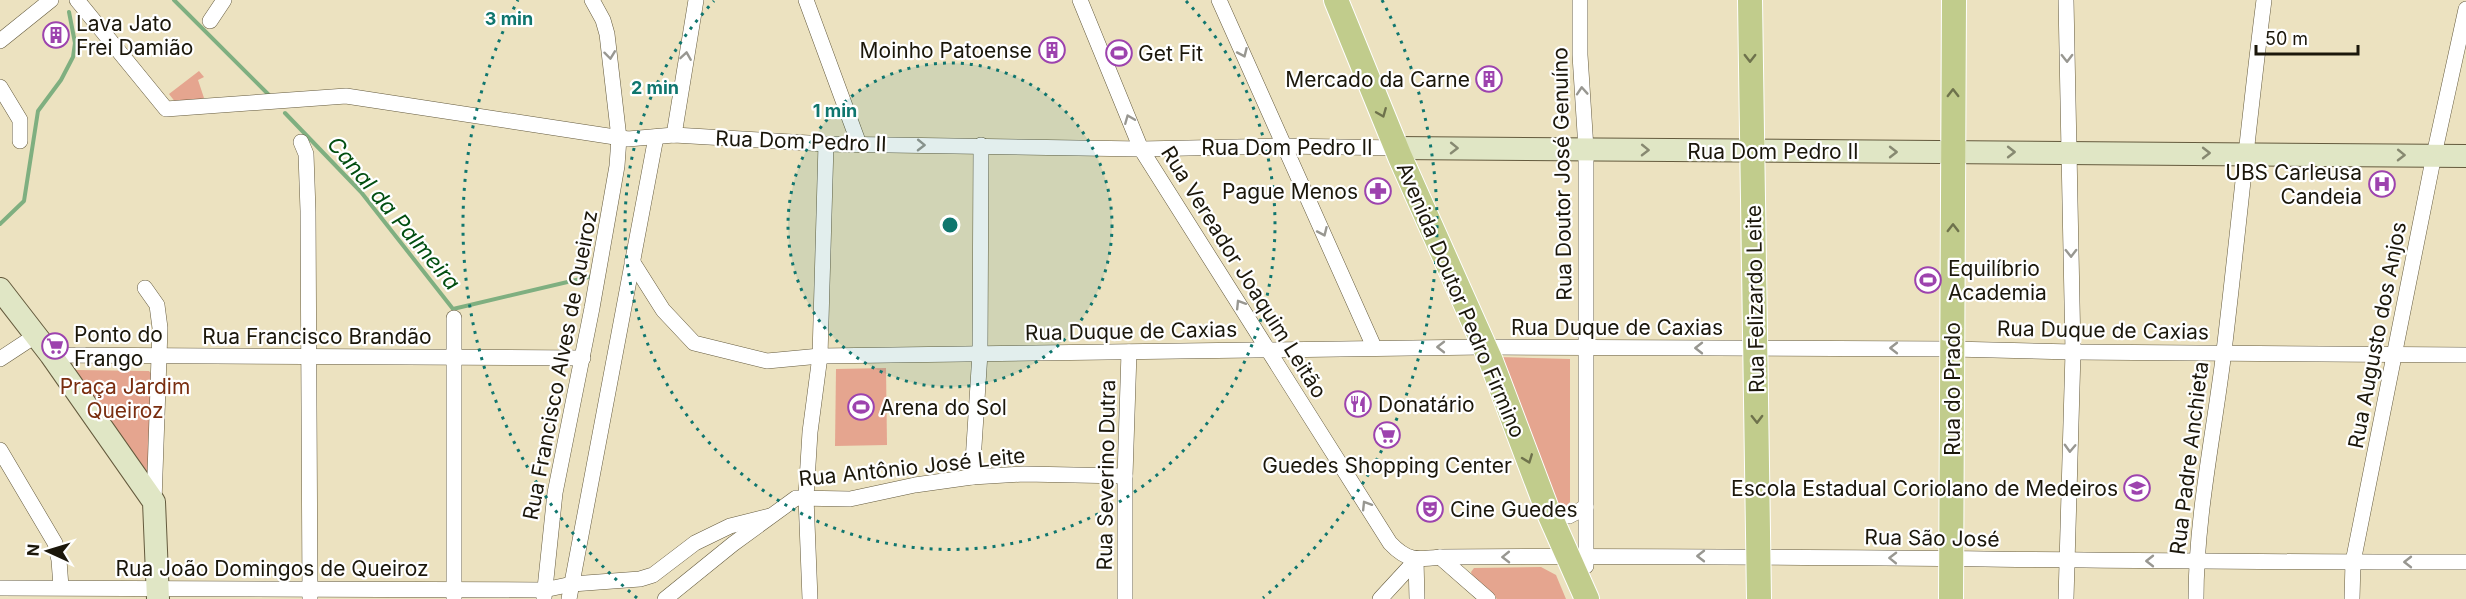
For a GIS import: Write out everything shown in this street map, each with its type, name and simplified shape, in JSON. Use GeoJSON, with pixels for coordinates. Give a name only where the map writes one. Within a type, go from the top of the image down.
{"type":"FeatureCollection","features":[{"type":"Feature","properties":{"kind":"main road","name":"Avenida Doutor Pedro Firmino"},"geometry":{"type":"LineString","coordinates":[[1336,0],[1396,147],[1491,361],[1547,509],[1577,556],[1586,598]]}},
{"type":"Feature","properties":{"kind":"main road","name":"Rua Felizardo Leite"},"geometry":{"type":"LineString","coordinates":[[1750,0],[1759,599]]}},
{"type":"Feature","properties":{"kind":"main road","name":"Rua do Prado"},"geometry":{"type":"LineString","coordinates":[[1951,599],[1954,0]]}},
{"type":"Feature","properties":{"kind":"street"},"geometry":{"type":"LineString","coordinates":[[0,41],[51,0]]}},
{"type":"Feature","properties":{"kind":"street","name":"Rua Dom Pedro II"},"geometry":{"type":"LineString","coordinates":[[77,0],[166,109],[292,98],[346,96],[619,138],[674,135],[826,144],[1141,149],[1284,146],[2466,156]]}},
{"type":"Feature","properties":{"kind":"street"},"geometry":{"type":"LineString","coordinates":[[210,21],[224,0]]}},
{"type":"Feature","properties":{"kind":"street","name":"Rua Francisco Alves de Queiroz"},"geometry":{"type":"LineString","coordinates":[[544,595],[555,493],[583,358],[611,202],[619,138],[607,34],[603,20],[592,0]]}},
{"type":"Feature","properties":{"kind":"street"},"geometry":{"type":"LineString","coordinates":[[674,135],[696,0]]}},
{"type":"Feature","properties":{"kind":"street"},"geometry":{"type":"LineString","coordinates":[[806,0],[859,144]]}},
{"type":"Feature","properties":{"kind":"street","name":"Rua Vereador Joaquim Leitão"},"geometry":{"type":"LineString","coordinates":[[1080,0],[1141,149],[1384,533],[1399,553]]}},
{"type":"Feature","properties":{"kind":"street"},"geometry":{"type":"LineString","coordinates":[[1220,0],[1374,347]]}},
{"type":"Feature","properties":{"kind":"street","name":"Rua Doutor José Genuíno"},"geometry":{"type":"LineString","coordinates":[[1577,556],[1586,507],[1586,149],[1580,55],[1580,0]]}},
{"type":"Feature","properties":{"kind":"street"},"geometry":{"type":"LineString","coordinates":[[2066,0],[2073,352],[2066,599]]}},
{"type":"Feature","properties":{"kind":"street","name":"Rua Padre Anchieta"},"geometry":{"type":"LineString","coordinates":[[2196,599],[2196,561],[2224,352],[2264,0]]}},
{"type":"Feature","properties":{"kind":"street","name":"Rua Augusto dos Anjos"},"geometry":{"type":"LineString","coordinates":[[2352,599],[2353,562],[2434,155],[2466,9]]}},
{"type":"Feature","properties":{"kind":"street"},"geometry":{"type":"LineString","coordinates":[[0,87],[20,120],[20,141]]}},
{"type":"Feature","properties":{"kind":"street"},"geometry":{"type":"LineString","coordinates":[[570,592],[656,137]]}},
{"type":"Feature","properties":{"kind":"street"},"geometry":{"type":"LineString","coordinates":[[301,142],[306,154],[307,188],[310,594]]}},
{"type":"Feature","properties":{"kind":"street"},"geometry":{"type":"LineString","coordinates":[[810,599],[806,497],[810,432],[820,356],[826,144]]}},
{"type":"Feature","properties":{"kind":"street"},"geometry":{"type":"LineString","coordinates":[[972,477],[980,353],[981,145]]}},
{"type":"Feature","properties":{"kind":"street","name":"Rua Duque de Caxias"},"geometry":{"type":"LineString","coordinates":[[632,261],[663,310],[694,343],[767,361],[820,356],[1374,347],[1952,349],[2466,355]]}},
{"type":"Feature","properties":{"kind":"street"},"geometry":{"type":"LineString","coordinates":[[145,288],[157,305],[159,313],[154,502],[158,595]]}},
{"type":"Feature","properties":{"kind":"street"},"geometry":{"type":"LineString","coordinates":[[0,289],[51,355],[154,502]]}},
{"type":"Feature","properties":{"kind":"street"},"geometry":{"type":"LineString","coordinates":[[454,318],[454,594]]}},
{"type":"Feature","properties":{"kind":"street"},"geometry":{"type":"LineString","coordinates":[[0,359],[35,336]]}},
{"type":"Feature","properties":{"kind":"street","name":"Rua Severino Dutra"},"geometry":{"type":"LineString","coordinates":[[1125,599],[1125,476],[1129,352]]}},
{"type":"Feature","properties":{"kind":"street","name":"Rua Francisco Brandão"},"geometry":{"type":"LineString","coordinates":[[51,355],[583,358]]}},
{"type":"Feature","properties":{"kind":"street"},"geometry":{"type":"LineString","coordinates":[[0,450],[55,543],[61,587]]}},
{"type":"Feature","properties":{"kind":"street","name":"Rua Antônio José Leite"},"geometry":{"type":"LineString","coordinates":[[665,599],[796,498],[850,499],[915,485],[972,477],[1024,474],[1125,476]]}},
{"type":"Feature","properties":{"kind":"street"},"geometry":{"type":"LineString","coordinates":[[1547,509],[1569,516],[1586,507]]}},
{"type":"Feature","properties":{"kind":"street","name":"Rua João Domingos de Queiroz"},"geometry":{"type":"LineString","coordinates":[[0,588],[61,587],[158,595],[544,595],[653,575],[695,543],[730,526],[770,516]]}},
{"type":"Feature","properties":{"kind":"street","name":"Rua São José"},"geometry":{"type":"LineString","coordinates":[[1399,553],[1416,560],[1440,557],[1759,556],[2067,562],[2466,562]]}},
{"type":"Feature","properties":{"kind":"street"},"geometry":{"type":"LineString","coordinates":[[1440,557],[1488,599]]}},
{"type":"Feature","properties":{"kind":"street"},"geometry":{"type":"LineString","coordinates":[[1380,599],[1416,560]]}},
{"type":"Feature","properties":{"kind":"street"},"geometry":{"type":"LineString","coordinates":[[1416,560],[1417,599]]}},
{"type":"Feature","properties":{"kind":"green space"},"geometry":{"type":"Polygon","coordinates":[[[199,71],[204,77],[198,80],[204,98],[185,104],[176,103],[169,94],[199,71]]]}},
{"type":"Feature","properties":{"kind":"green space"},"geometry":{"type":"Polygon","coordinates":[[[1498,357],[1570,359],[1570,502],[1565,508],[1557,508],[1498,357]]]}},
{"type":"Feature","properties":{"kind":"green space","name":"Arena do Sol"},"geometry":{"type":"Polygon","coordinates":[[[886,368],[887,445],[835,446],[836,369],[886,368]]]}},
{"type":"Feature","properties":{"kind":"green space","name":"Praça Jardim Queiroz"},"geometry":{"type":"Polygon","coordinates":[[[76,370],[149,371],[153,376],[152,469],[145,473],[74,376],[76,370]]]}},
{"type":"Feature","properties":{"kind":"green space"},"geometry":{"type":"Polygon","coordinates":[[[1541,567],[1556,575],[1566,599],[1497,599],[1472,576],[1471,572],[1474,568],[1541,567]]]}},
{"type":"Feature","properties":{"kind":"waterway","name":"Canal da Palmeira"},"geometry":{"type":"LineString","coordinates":[[174,0],[270,96]]}},
{"type":"Feature","properties":{"kind":"waterway"},"geometry":{"type":"LineString","coordinates":[[0,224],[24,201],[38,111],[61,80],[73,57],[75,43],[69,12]]}},
{"type":"Feature","properties":{"kind":"waterway","name":"Canal da Palmeira"},"geometry":{"type":"LineString","coordinates":[[285,113],[361,192],[453,309],[593,276]]}},
{"type":"Feature","properties":{"kind":"place","name":"Lava Jato Frei Damião"},"geometry":{"type":"Point","coordinates":[56,35]}},
{"type":"Feature","properties":{"kind":"place","name":"Moinho Patoense"},"geometry":{"type":"Point","coordinates":[1052,50]}},
{"type":"Feature","properties":{"kind":"place","name":"Get Fit"},"geometry":{"type":"Point","coordinates":[1119,53]}},
{"type":"Feature","properties":{"kind":"place","name":"Mercado da Carne"},"geometry":{"type":"Point","coordinates":[1489,79]}},
{"type":"Feature","properties":{"kind":"place","name":"UBS Carleusa Candeia"},"geometry":{"type":"Point","coordinates":[2382,184]}},
{"type":"Feature","properties":{"kind":"place","name":"Pague Menos"},"geometry":{"type":"Point","coordinates":[1378,191]}},
{"type":"Feature","properties":{"kind":"place","name":"Equilíbrio Academia"},"geometry":{"type":"Point","coordinates":[1928,280]}},
{"type":"Feature","properties":{"kind":"place","name":"Ponto do Frango"},"geometry":{"type":"Point","coordinates":[55,346]}},
{"type":"Feature","properties":{"kind":"place","name":"Donatário"},"geometry":{"type":"Point","coordinates":[1358,404]}},
{"type":"Feature","properties":{"kind":"place","name":"Arena do Sol"},"geometry":{"type":"Point","coordinates":[861,407]}},
{"type":"Feature","properties":{"kind":"place","name":"Guedes Shopping Center"},"geometry":{"type":"Point","coordinates":[1387,435]}},
{"type":"Feature","properties":{"kind":"place","name":"Escola Estadual Coriolano de Medeiros"},"geometry":{"type":"Point","coordinates":[2137,488]}},
{"type":"Feature","properties":{"kind":"place","name":"Cine Guedes"},"geometry":{"type":"Point","coordinates":[1430,509]}}]}
